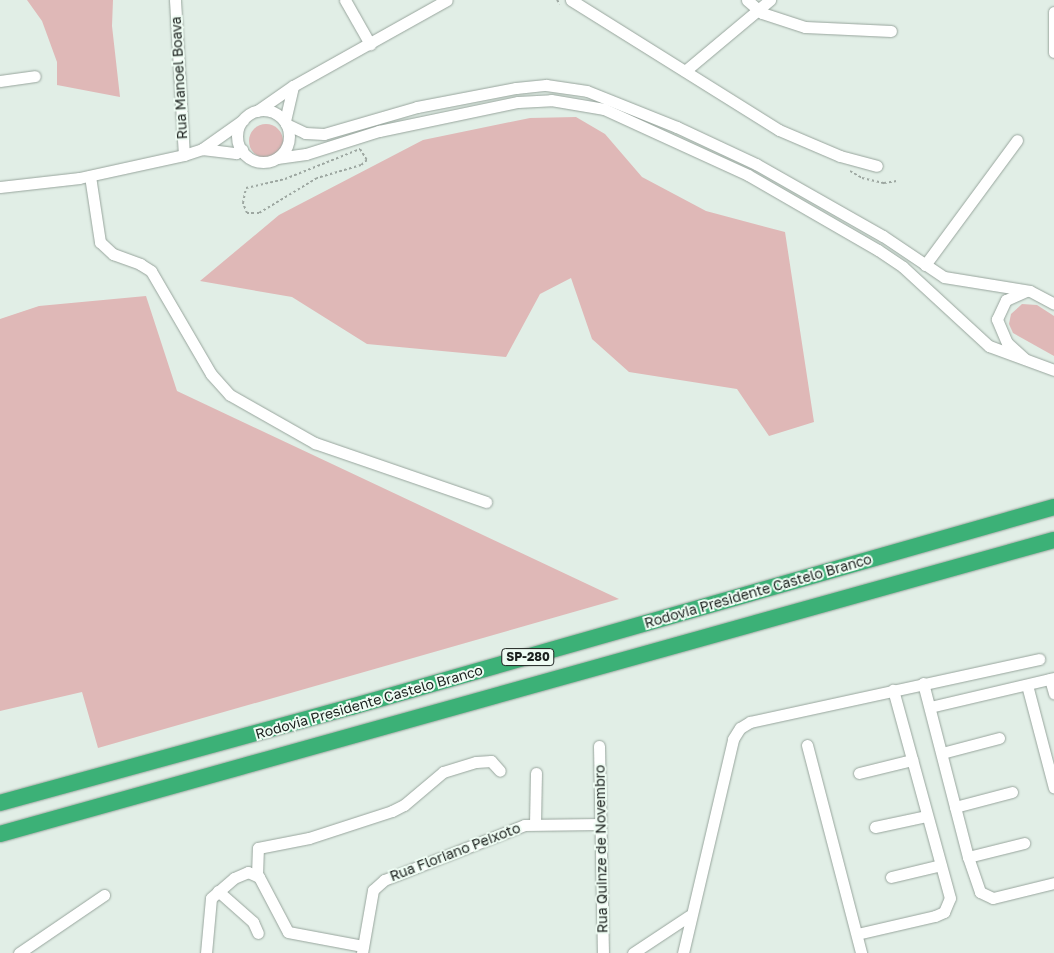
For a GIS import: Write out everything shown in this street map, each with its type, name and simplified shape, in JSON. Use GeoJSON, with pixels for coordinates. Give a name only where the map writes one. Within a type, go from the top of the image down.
{"type":"FeatureCollection","features":[{"type":"Feature","properties":{"kind":"highway","name":"Rodovia Presidente Castelo Branco"},"geometry":{"type":"LineString","coordinates":[[0,803],[361,705],[1054,507]]}},
{"type":"Feature","properties":{"kind":"highway","name":"Rodovia Presidente Castelo Branco"},"geometry":{"type":"LineString","coordinates":[[0,834],[970,561],[1054,540]]}},
{"type":"Feature","properties":{"kind":"street","name":"Rua Manoel Boava"},"geometry":{"type":"LineString","coordinates":[[175,0],[184,155]]}},
{"type":"Feature","properties":{"kind":"street"},"geometry":{"type":"LineString","coordinates":[[345,0],[370,44]]}},
{"type":"Feature","properties":{"kind":"street"},"geometry":{"type":"LineString","coordinates":[[0,187],[90,176],[184,155],[202,148],[293,86],[447,0]]}},
{"type":"Feature","properties":{"kind":"street"},"geometry":{"type":"LineString","coordinates":[[571,0],[779,130],[840,156],[877,166]]}},
{"type":"Feature","properties":{"kind":"street"},"geometry":{"type":"LineString","coordinates":[[747,0],[758,10],[805,27],[891,31]]}},
{"type":"Feature","properties":{"kind":"street"},"geometry":{"type":"LineString","coordinates":[[685,71],[770,0]]}},
{"type":"Feature","properties":{"kind":"street"},"geometry":{"type":"LineString","coordinates":[[1054,12],[1054,52]]}},
{"type":"Feature","properties":{"kind":"street"},"geometry":{"type":"LineString","coordinates":[[0,80],[35,76]]}},
{"type":"Feature","properties":{"kind":"street"},"geometry":{"type":"LineString","coordinates":[[257,111],[272,112],[285,123],[305,133],[324,134],[417,107],[516,88],[546,85],[573,88],[677,127],[756,164],[883,236],[944,277],[1030,291],[1054,304]]}},
{"type":"Feature","properties":{"kind":"street"},"geometry":{"type":"LineString","coordinates":[[277,158],[287,147],[285,123],[293,86]]}},
{"type":"Feature","properties":{"kind":"street"},"geometry":{"type":"LineString","coordinates":[[243,120],[237,135],[242,150],[254,160],[306,154],[379,131],[518,102],[551,100],[604,109],[748,175],[878,250],[903,267],[977,337],[1000,352],[1054,370]]}},
{"type":"Feature","properties":{"kind":"street"},"geometry":{"type":"LineString","coordinates":[[925,265],[1018,140]]}},
{"type":"Feature","properties":{"kind":"street"},"geometry":{"type":"LineString","coordinates":[[202,148],[236,153],[242,150]]}},
{"type":"Feature","properties":{"kind":"street"},"geometry":{"type":"LineString","coordinates":[[90,176],[100,242],[113,254],[147,268],[221,387],[275,422],[350,456],[486,502]]}},
{"type":"Feature","properties":{"kind":"street"},"geometry":{"type":"LineString","coordinates":[[1027,361],[1008,343],[997,319],[1006,300],[1030,291]]}},
{"type":"Feature","properties":{"kind":"street"},"geometry":{"type":"LineString","coordinates":[[683,953],[690,916],[737,731],[750,722],[1039,658]]}},
{"type":"Feature","properties":{"kind":"street"},"geometry":{"type":"LineString","coordinates":[[930,707],[1052,679],[1054,693]]}},
{"type":"Feature","properties":{"kind":"street"},"geometry":{"type":"LineString","coordinates":[[923,683],[976,884],[986,897],[1054,883]]}},
{"type":"Feature","properties":{"kind":"street"},"geometry":{"type":"LineString","coordinates":[[1027,685],[1054,788]]}},
{"type":"Feature","properties":{"kind":"street"},"geometry":{"type":"LineString","coordinates":[[857,934],[944,912],[950,898],[893,690]]}},
{"type":"Feature","properties":{"kind":"street"},"geometry":{"type":"LineString","coordinates":[[942,753],[999,738]]}},
{"type":"Feature","properties":{"kind":"street"},"geometry":{"type":"LineString","coordinates":[[807,745],[862,953]]}},
{"type":"Feature","properties":{"kind":"street","name":"Rua Quinze de Novembro"},"geometry":{"type":"LineString","coordinates":[[599,746],[603,953]]}},
{"type":"Feature","properties":{"kind":"street"},"geometry":{"type":"LineString","coordinates":[[859,773],[912,760]]}},
{"type":"Feature","properties":{"kind":"street"},"geometry":{"type":"LineString","coordinates":[[362,949],[288,932],[257,875],[258,848],[309,838],[392,811],[404,805],[443,772],[476,762],[491,761],[500,771]]}},
{"type":"Feature","properties":{"kind":"street"},"geometry":{"type":"LineString","coordinates":[[535,824],[536,773]]}},
{"type":"Feature","properties":{"kind":"street"},"geometry":{"type":"LineString","coordinates":[[955,807],[1012,792]]}},
{"type":"Feature","properties":{"kind":"street"},"geometry":{"type":"LineString","coordinates":[[875,827],[926,816]]}},
{"type":"Feature","properties":{"kind":"street","name":"Rua Floriano Peixoto"},"geometry":{"type":"LineString","coordinates":[[362,949],[373,890],[384,880],[493,836],[535,824],[600,824]]}},
{"type":"Feature","properties":{"kind":"street"},"geometry":{"type":"LineString","coordinates":[[968,857],[1024,843]]}},
{"type":"Feature","properties":{"kind":"street"},"geometry":{"type":"LineString","coordinates":[[891,877],[941,865]]}},
{"type":"Feature","properties":{"kind":"street"},"geometry":{"type":"LineString","coordinates":[[206,953],[208,906],[218,890],[241,874],[248,872],[257,875]]}},
{"type":"Feature","properties":{"kind":"street"},"geometry":{"type":"LineString","coordinates":[[218,890],[252,922],[258,933]]}},
{"type":"Feature","properties":{"kind":"street"},"geometry":{"type":"LineString","coordinates":[[19,953],[104,895]]}},
{"type":"Feature","properties":{"kind":"street"},"geometry":{"type":"LineString","coordinates":[[633,953],[690,916]]}},
{"type":"Feature","properties":{"kind":"path"},"geometry":{"type":"LineString","coordinates":[[355,150],[366,153],[367,160],[361,165],[317,178],[252,216],[247,213],[243,203],[246,188],[285,180],[355,150]]}},
{"type":"Feature","properties":{"kind":"shaded area"},"geometry":{"type":"Polygon","coordinates":[[[27,0],[113,0],[112,26],[120,97],[57,85],[57,62],[42,21],[27,0]]]}},
{"type":"Feature","properties":{"kind":"shaded area"},"geometry":{"type":"Polygon","coordinates":[[[576,117],[605,134],[642,177],[706,211],[785,232],[814,422],[769,436],[737,389],[629,372],[592,339],[571,278],[540,294],[506,357],[367,344],[292,297],[200,281],[279,215],[423,140],[530,118],[576,117]]]}},
{"type":"Feature","properties":{"kind":"shaded area"},"geometry":{"type":"Polygon","coordinates":[[[266,124],[273,125],[278,129],[282,134],[282,148],[278,153],[273,157],[266,158],[259,157],[254,153],[250,148],[249,141],[250,134],[254,129],[259,125],[266,124]]]}},
{"type":"Feature","properties":{"kind":"shaded area"},"geometry":{"type":"Polygon","coordinates":[[[146,296],[177,391],[619,599],[98,748],[82,692],[0,711],[0,319],[39,306],[146,296]]]}},
{"type":"Feature","properties":{"kind":"shaded area"},"geometry":{"type":"Polygon","coordinates":[[[1022,304],[1037,305],[1054,316],[1054,356],[1013,333],[1009,324],[1011,314],[1022,304]]]}}]}
